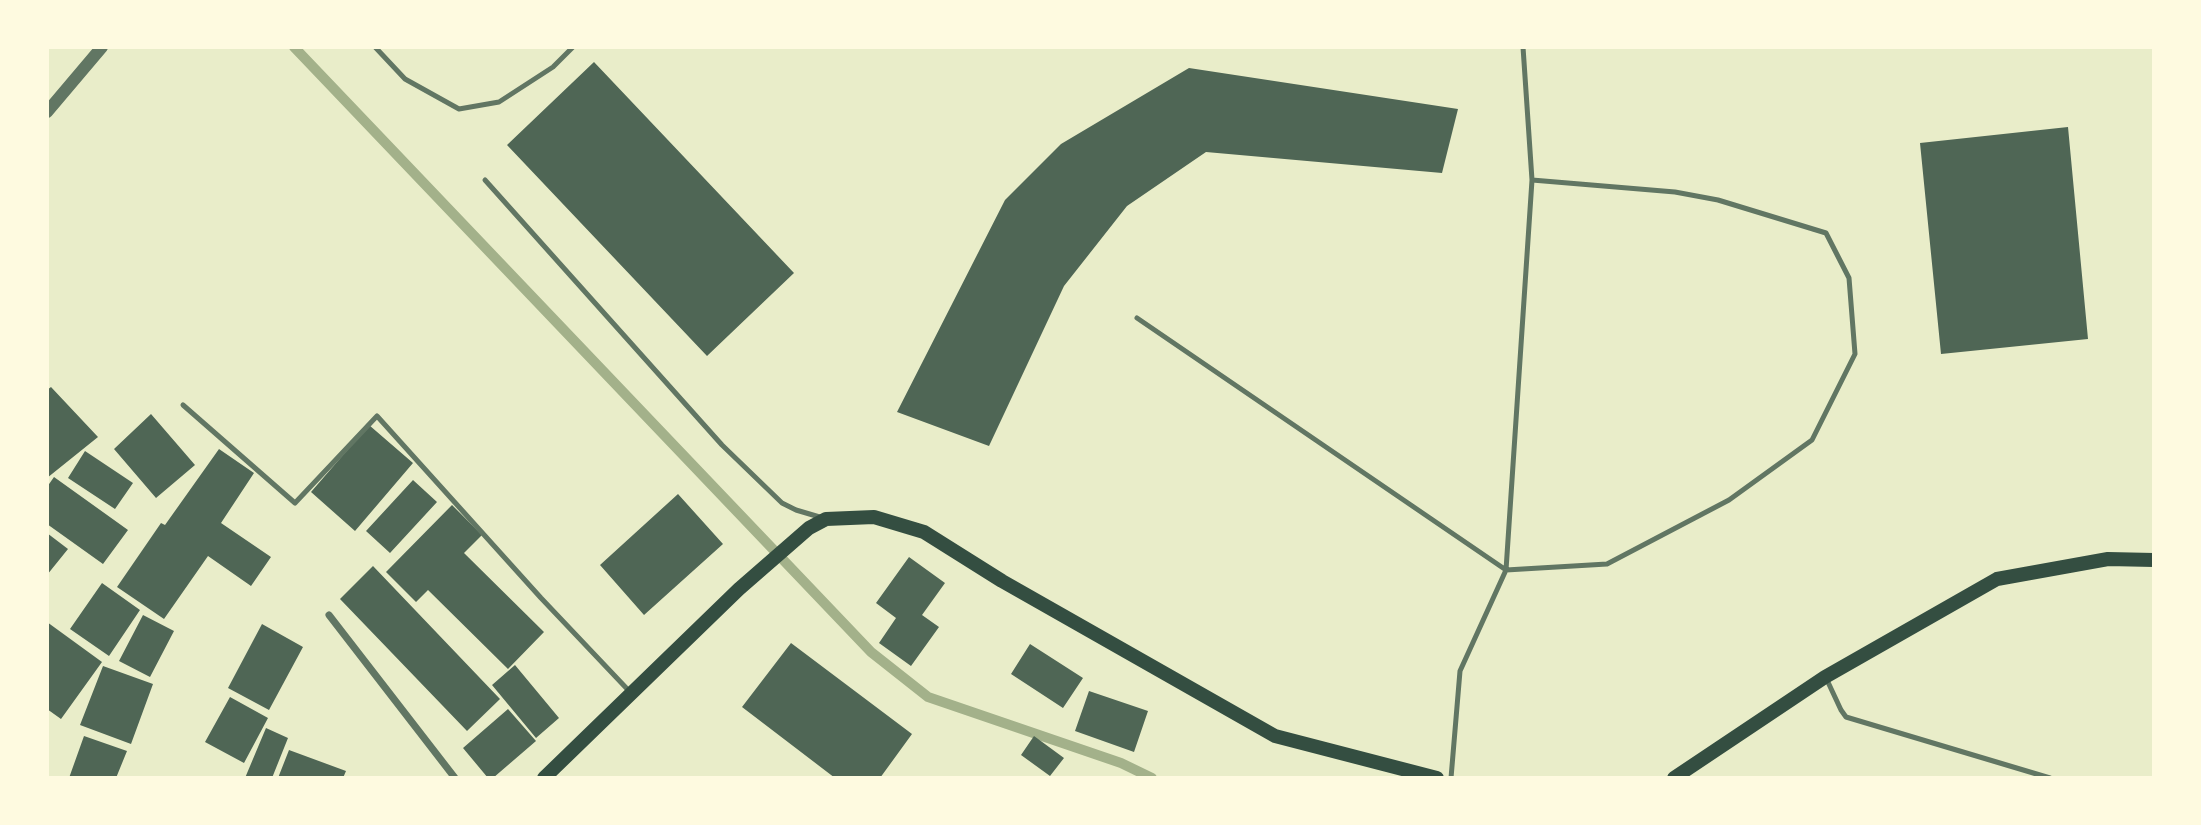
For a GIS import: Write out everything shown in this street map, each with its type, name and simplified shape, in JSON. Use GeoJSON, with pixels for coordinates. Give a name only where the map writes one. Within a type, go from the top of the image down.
{"type":"FeatureCollection","features":[{"type":"Feature","properties":{"kind":"main road"},"geometry":{"type":"LineString","coordinates":[[544,778],[739,590],[809,528],[826,519],[874,517],[924,532],[1002,581],[1275,736],[1437,778]]}},
{"type":"Feature","properties":{"kind":"main road"},"geometry":{"type":"LineString","coordinates":[[1674,778],[1825,677],[1997,579],[2108,559],[2154,560]]}},
{"type":"Feature","properties":{"kind":"street"},"geometry":{"type":"LineString","coordinates":[[47,112],[102,47]]}},
{"type":"Feature","properties":{"kind":"street"},"geometry":{"type":"LineString","coordinates":[[329,615],[455,778]]}},
{"type":"Feature","properties":{"kind":"lane"},"geometry":{"type":"LineString","coordinates":[[375,47],[405,79],[459,109],[499,102],[553,67],[573,47]]}},
{"type":"Feature","properties":{"kind":"lane"},"geometry":{"type":"LineString","coordinates":[[1451,778],[1460,671],[1506,570],[1532,180],[1522,47]]}},
{"type":"Feature","properties":{"kind":"lane"},"geometry":{"type":"LineString","coordinates":[[485,180],[722,445],[782,503],[826,519]]}},
{"type":"Feature","properties":{"kind":"lane"},"geometry":{"type":"LineString","coordinates":[[1137,318],[1506,570],[1607,564],[1729,500],[1812,440],[1855,354],[1849,278],[1826,233],[1718,200],[1675,192],[1532,180]]}},
{"type":"Feature","properties":{"kind":"lane"},"geometry":{"type":"LineString","coordinates":[[183,405],[295,503],[377,416],[541,598],[631,693]]}},
{"type":"Feature","properties":{"kind":"lane"},"geometry":{"type":"LineString","coordinates":[[1825,677],[1846,717],[2050,778]]}},
{"type":"Feature","properties":{"kind":"building"},"geometry":{"type":"Polygon","coordinates":[[[594,62],[794,273],[707,356],[507,145],[594,62]]]}},
{"type":"Feature","properties":{"kind":"building"},"geometry":{"type":"Polygon","coordinates":[[[1189,68],[1458,109],[1442,173],[1206,152],[1127,206],[1064,286],[989,446],[897,412],[1005,200],[1061,144],[1189,68]]]}},
{"type":"Feature","properties":{"kind":"building"},"geometry":{"type":"Polygon","coordinates":[[[2068,127],[2088,339],[1941,354],[1920,143],[2068,127]]]}},
{"type":"Feature","properties":{"kind":"building"},"geometry":{"type":"Polygon","coordinates":[[[51,387],[98,437],[47,478],[47,390],[51,387]]]}},
{"type":"Feature","properties":{"kind":"building"},"geometry":{"type":"Polygon","coordinates":[[[151,414],[195,465],[156,498],[114,449],[151,414]]]}},
{"type":"Feature","properties":{"kind":"building"},"geometry":{"type":"Polygon","coordinates":[[[369,425],[413,463],[355,531],[311,492],[369,425]]]}},
{"type":"Feature","properties":{"kind":"building"},"geometry":{"type":"Polygon","coordinates":[[[219,449],[254,473],[221,523],[271,557],[251,586],[208,556],[164,619],[117,587],[161,523],[165,525],[219,449]]]}},
{"type":"Feature","properties":{"kind":"building"},"geometry":{"type":"Polygon","coordinates":[[[85,451],[133,483],[115,509],[68,478],[85,451]]]}},
{"type":"Feature","properties":{"kind":"building"},"geometry":{"type":"Polygon","coordinates":[[[54,477],[128,530],[103,564],[47,524],[47,487],[54,477]]]}},
{"type":"Feature","properties":{"kind":"building"},"geometry":{"type":"Polygon","coordinates":[[[413,480],[437,502],[390,553],[366,531],[413,480]]]}},
{"type":"Feature","properties":{"kind":"building"},"geometry":{"type":"Polygon","coordinates":[[[678,494],[723,544],[644,615],[600,565],[678,494]]]}},
{"type":"Feature","properties":{"kind":"building"},"geometry":{"type":"Polygon","coordinates":[[[452,505],[482,535],[464,553],[544,632],[508,669],[428,590],[416,602],[386,572],[452,505]]]}},
{"type":"Feature","properties":{"kind":"building"},"geometry":{"type":"Polygon","coordinates":[[[47,533],[68,549],[47,575],[47,533]]]}},
{"type":"Feature","properties":{"kind":"building"},"geometry":{"type":"Polygon","coordinates":[[[909,557],[945,583],[922,615],[939,627],[911,666],[879,643],[896,618],[876,603],[909,557]]]}},
{"type":"Feature","properties":{"kind":"building"},"geometry":{"type":"Polygon","coordinates":[[[373,566],[500,699],[467,731],[340,599],[373,566]]]}},
{"type":"Feature","properties":{"kind":"building"},"geometry":{"type":"Polygon","coordinates":[[[102,583],[140,610],[109,656],[70,629],[102,583]]]}},
{"type":"Feature","properties":{"kind":"building"},"geometry":{"type":"Polygon","coordinates":[[[143,615],[174,631],[150,677],[119,661],[143,615]]]}},
{"type":"Feature","properties":{"kind":"building"},"geometry":{"type":"Polygon","coordinates":[[[47,622],[102,662],[61,719],[47,709],[47,622]]]}},
{"type":"Feature","properties":{"kind":"building"},"geometry":{"type":"Polygon","coordinates":[[[262,624],[303,647],[269,710],[228,688],[262,624]]]}},
{"type":"Feature","properties":{"kind":"building"},"geometry":{"type":"Polygon","coordinates":[[[791,643],[912,734],[880,778],[835,778],[742,707],[791,643]]]}},
{"type":"Feature","properties":{"kind":"building"},"geometry":{"type":"Polygon","coordinates":[[[1030,644],[1083,678],[1063,708],[1011,674],[1030,644]]]}},
{"type":"Feature","properties":{"kind":"building"},"geometry":{"type":"Polygon","coordinates":[[[515,665],[559,718],[536,738],[492,685],[515,665]]]}},
{"type":"Feature","properties":{"kind":"building"},"geometry":{"type":"Polygon","coordinates":[[[103,666],[153,684],[131,744],[80,725],[103,666]]]}},
{"type":"Feature","properties":{"kind":"building"},"geometry":{"type":"Polygon","coordinates":[[[1089,691],[1148,711],[1134,752],[1075,731],[1089,691]]]}},
{"type":"Feature","properties":{"kind":"building"},"geometry":{"type":"Polygon","coordinates":[[[230,697],[268,718],[244,763],[205,742],[230,697]]]}},
{"type":"Feature","properties":{"kind":"building"},"geometry":{"type":"Polygon","coordinates":[[[508,709],[536,741],[493,778],[488,778],[463,748],[508,709]]]}},
{"type":"Feature","properties":{"kind":"building"},"geometry":{"type":"Polygon","coordinates":[[[266,728],[288,738],[272,778],[245,778],[266,728]]]}},
{"type":"Feature","properties":{"kind":"building"},"geometry":{"type":"Polygon","coordinates":[[[84,736],[127,751],[116,778],[69,778],[84,736]]]}},
{"type":"Feature","properties":{"kind":"building"},"geometry":{"type":"Polygon","coordinates":[[[1034,736],[1064,758],[1050,776],[1021,755],[1034,736]]]}},
{"type":"Feature","properties":{"kind":"building"},"geometry":{"type":"Polygon","coordinates":[[[289,750],[346,771],[343,778],[278,778],[289,750]]]}},
{"type":"Feature","properties":{"kind":"waterway"},"geometry":{"type":"LineString","coordinates":[[294,47],[871,652],[928,697],[1121,763],[1152,778]]}}]}
